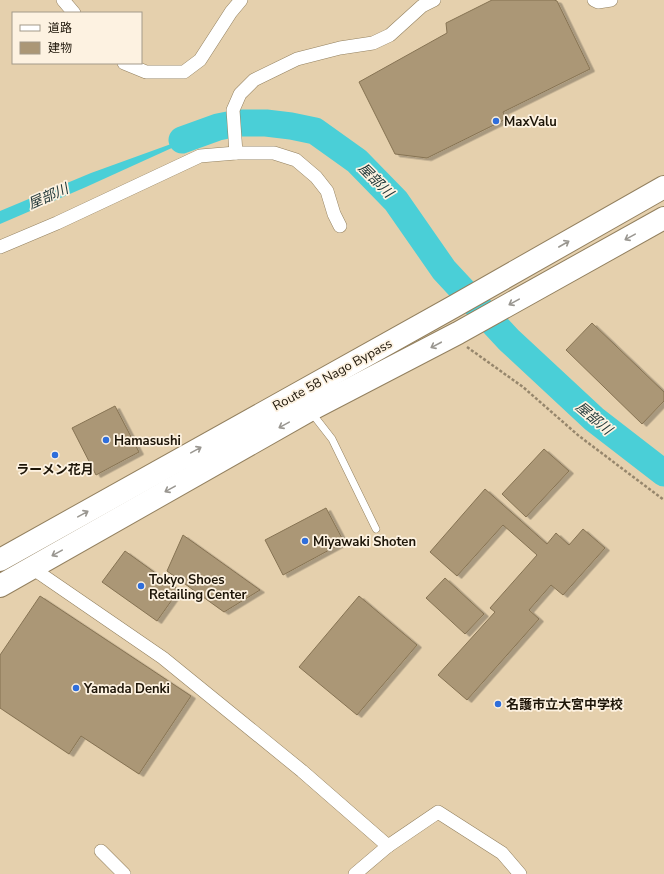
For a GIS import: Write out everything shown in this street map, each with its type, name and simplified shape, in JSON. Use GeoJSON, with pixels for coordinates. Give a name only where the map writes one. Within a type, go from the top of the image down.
{"type":"FeatureCollection","features":[{"type":"Feature","properties":{"kind":"highway","name":"Route 58 Nago Bypass"},"geometry":{"type":"LineString","coordinates":[[0,560],[453,307],[664,187]]}},
{"type":"Feature","properties":{"kind":"highway","name":"Route 58 Nago Bypass"},"geometry":{"type":"LineString","coordinates":[[0,586],[310,410],[464,330],[664,218]]}},
{"type":"Feature","properties":{"kind":"street"},"geometry":{"type":"LineString","coordinates":[[63,0],[73,12]]}},
{"type":"Feature","properties":{"kind":"street"},"geometry":{"type":"LineString","coordinates":[[126,64],[146,72],[184,72],[200,60],[231,12],[241,0]]}},
{"type":"Feature","properties":{"kind":"street"},"geometry":{"type":"LineString","coordinates":[[236,147],[233,110],[240,94],[254,80],[297,59],[340,48],[373,43],[390,35],[422,6],[434,0]]}},
{"type":"Feature","properties":{"kind":"street"},"geometry":{"type":"LineString","coordinates":[[594,0],[598,2],[610,0]]}},
{"type":"Feature","properties":{"kind":"street"},"geometry":{"type":"LineString","coordinates":[[0,247],[57,223],[200,156],[236,147],[274,153],[296,160],[316,177],[327,191],[334,214],[340,226]]}},
{"type":"Feature","properties":{"kind":"street"},"geometry":{"type":"LineString","coordinates":[[32,568],[163,658],[302,771],[388,846]]}},
{"type":"Feature","properties":{"kind":"street"},"geometry":{"type":"LineString","coordinates":[[355,874],[388,846],[438,812],[502,853],[520,874]]}},
{"type":"Feature","properties":{"kind":"street"},"geometry":{"type":"LineString","coordinates":[[100,851],[124,874]]}},
{"type":"Feature","properties":{"kind":"lane"},"geometry":{"type":"LineString","coordinates":[[310,410],[332,438],[376,529]]}},
{"type":"Feature","properties":{"kind":"path"},"geometry":{"type":"LineString","coordinates":[[464,330],[468,349],[523,387],[579,436],[664,500]]}},
{"type":"Feature","properties":{"kind":"water"},"geometry":{"type":"Polygon","coordinates":[[[218,127],[0,224],[0,211],[91,173],[218,127]]]}},
{"type":"Feature","properties":{"kind":"building","name":"MaxValu"},"geometry":{"type":"Polygon","coordinates":[[[492,0],[557,1],[590,69],[503,112],[506,119],[427,158],[395,154],[359,82],[447,33],[446,23],[492,0]]]}},
{"type":"Feature","properties":{"kind":"building"},"geometry":{"type":"Polygon","coordinates":[[[592,323],[664,392],[664,401],[642,424],[566,350],[592,323]]]}},
{"type":"Feature","properties":{"kind":"building","name":"Hamasushi"},"geometry":{"type":"Polygon","coordinates":[[[115,406],[139,452],[96,475],[72,428],[115,406]]]}},
{"type":"Feature","properties":{"kind":"building"},"geometry":{"type":"Polygon","coordinates":[[[544,449],[569,471],[526,517],[502,494],[544,449]]]}},
{"type":"Feature","properties":{"kind":"building"},"geometry":{"type":"Polygon","coordinates":[[[485,489],[547,544],[556,533],[569,545],[583,529],[605,548],[563,595],[551,585],[529,610],[539,619],[467,700],[438,675],[495,612],[490,608],[537,555],[503,525],[457,576],[430,552],[485,489]]]}},
{"type":"Feature","properties":{"kind":"building","name":"Miyawaki Shoten"},"geometry":{"type":"Polygon","coordinates":[[[326,508],[344,542],[283,575],[265,540],[326,508]]]}},
{"type":"Feature","properties":{"kind":"building"},"geometry":{"type":"Polygon","coordinates":[[[183,535],[260,590],[224,612],[167,571],[183,535]]]}},
{"type":"Feature","properties":{"kind":"building","name":"Tokyo Shoes Retailing Center"},"geometry":{"type":"Polygon","coordinates":[[[125,551],[179,590],[157,621],[102,582],[125,551]]]}},
{"type":"Feature","properties":{"kind":"building"},"geometry":{"type":"Polygon","coordinates":[[[445,578],[484,614],[465,634],[426,598],[445,578]]]}},
{"type":"Feature","properties":{"kind":"building"},"geometry":{"type":"Polygon","coordinates":[[[40,596],[191,696],[139,774],[81,736],[69,754],[0,708],[0,655],[40,596]]]}},
{"type":"Feature","properties":{"kind":"building"},"geometry":{"type":"Polygon","coordinates":[[[359,596],[417,645],[357,715],[299,667],[359,596]]]}},
{"type":"Feature","properties":{"kind":"waterway","name":"屋部川"},"geometry":{"type":"LineString","coordinates":[[182,140],[218,127],[238,123],[266,123],[315,131],[357,161],[396,201],[444,270],[509,340],[594,419],[664,473]]}},
{"type":"Feature","properties":{"kind":"place","name":"MaxValu"},"geometry":{"type":"Point","coordinates":[496,121]}},
{"type":"Feature","properties":{"kind":"place","name":"Hamasushi"},"geometry":{"type":"Point","coordinates":[106,440]}},
{"type":"Feature","properties":{"kind":"place","name":"ラーメン花月"},"geometry":{"type":"Point","coordinates":[55,455]}},
{"type":"Feature","properties":{"kind":"place","name":"Miyawaki Shoten"},"geometry":{"type":"Point","coordinates":[305,541]}},
{"type":"Feature","properties":{"kind":"place","name":"Tokyo Shoes Retailing Center"},"geometry":{"type":"Point","coordinates":[141,586]}},
{"type":"Feature","properties":{"kind":"place","name":"Yamada Denki"},"geometry":{"type":"Point","coordinates":[76,688]}},
{"type":"Feature","properties":{"kind":"place","name":"名護市立大宮中学校"},"geometry":{"type":"Point","coordinates":[498,704]}}]}
